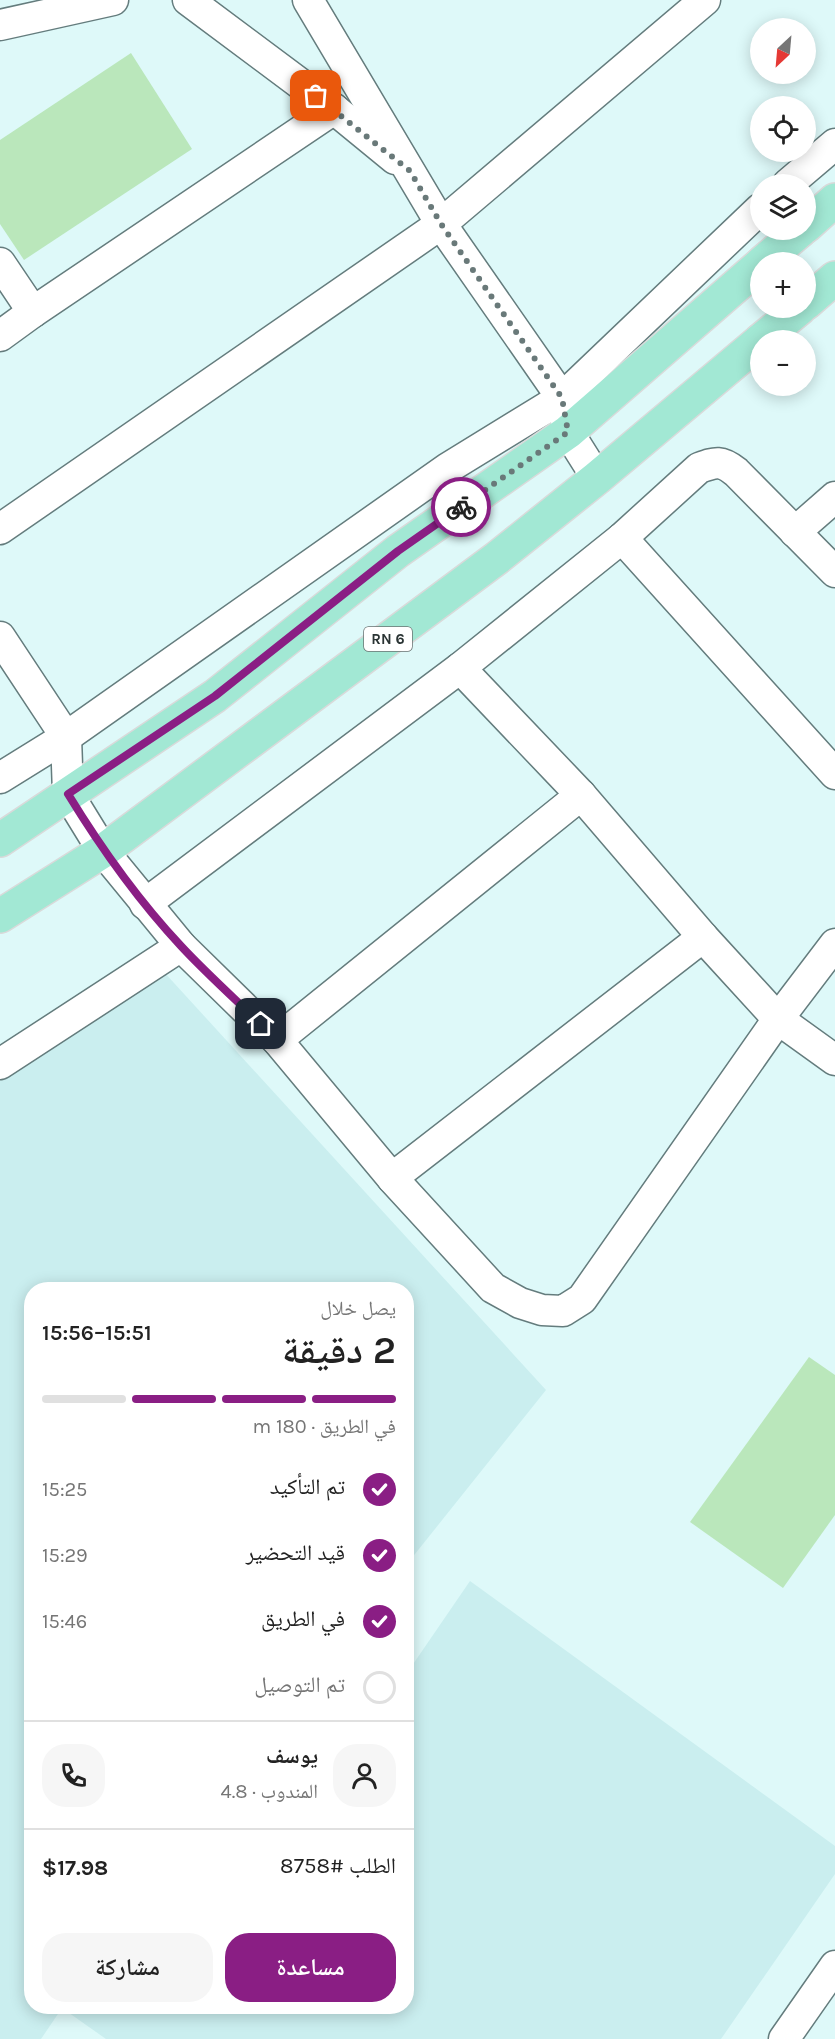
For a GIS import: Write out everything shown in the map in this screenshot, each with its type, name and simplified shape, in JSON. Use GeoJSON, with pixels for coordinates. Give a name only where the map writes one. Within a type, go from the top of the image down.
{"type":"FeatureCollection","features":[{"type":"Feature","properties":{"kind":"main road"},"geometry":{"type":"LineString","coordinates":[[816,217],[835,200]]}},
{"type":"Feature","properties":{"kind":"main road"},"geometry":{"type":"LineString","coordinates":[[776,252],[790,240]]}},
{"type":"Feature","properties":{"kind":"main road"},"geometry":{"type":"LineString","coordinates":[[0,840],[215,696],[398,551],[568,432],[750,274]]}},
{"type":"Feature","properties":{"kind":"main road"},"geometry":{"type":"LineString","coordinates":[[816,294],[835,278]]}},
{"type":"Feature","properties":{"kind":"main road","name":"RN 6"},"geometry":{"type":"LineString","coordinates":[[774,330],[788,318]]}},
{"type":"Feature","properties":{"kind":"main road","name":"RN 6"},"geometry":{"type":"LineString","coordinates":[[0,916],[104,851],[497,558],[750,350]]}},
{"type":"Feature","properties":{"kind":"street"},"geometry":{"type":"LineString","coordinates":[[0,25],[113,0]]}},
{"type":"Feature","properties":{"kind":"street"},"geometry":{"type":"LineString","coordinates":[[188,0],[334,110],[410,171]]}},
{"type":"Feature","properties":{"kind":"street"},"geometry":{"type":"LineString","coordinates":[[309,0],[441,224],[562,398],[568,432],[597,478]]}},
{"type":"Feature","properties":{"kind":"street"},"geometry":{"type":"LineString","coordinates":[[0,529],[441,224],[705,0]]}},
{"type":"Feature","properties":{"kind":"street"},"geometry":{"type":"LineString","coordinates":[[0,336],[334,110]]}},
{"type":"Feature","properties":{"kind":"street"},"geometry":{"type":"LineString","coordinates":[[800,174],[835,144]]}},
{"type":"Feature","properties":{"kind":"street"},"geometry":{"type":"LineString","coordinates":[[0,778],[66,737],[448,468],[562,398],[750,219]]}},
{"type":"Feature","properties":{"kind":"street"},"geometry":{"type":"LineString","coordinates":[[0,263],[33,312]]}},
{"type":"Feature","properties":{"kind":"street"},"geometry":{"type":"LineString","coordinates":[[145,904],[460,668],[622,538],[699,468],[716,462],[728,465],[835,572]]}},
{"type":"Feature","properties":{"kind":"street"},"geometry":{"type":"LineString","coordinates":[[795,532],[835,497]]}},
{"type":"Feature","properties":{"kind":"street"},"geometry":{"type":"LineString","coordinates":[[622,538],[835,774]]}},
{"type":"Feature","properties":{"kind":"street"},"geometry":{"type":"LineString","coordinates":[[0,637],[66,737],[68,794],[104,851],[145,904],[181,946],[277,1040],[392,1178],[493,1288],[520,1303],[542,1310],[563,1311],[582,1299],[778,1019],[835,944]]}},
{"type":"Feature","properties":{"kind":"street"},"geometry":{"type":"LineString","coordinates":[[460,668],[581,795],[703,937],[778,1019],[835,1060]]}},
{"type":"Feature","properties":{"kind":"street"},"geometry":{"type":"LineString","coordinates":[[277,1040],[581,795]]}},
{"type":"Feature","properties":{"kind":"street"},"geometry":{"type":"LineString","coordinates":[[392,1178],[703,937]]}},
{"type":"Feature","properties":{"kind":"street"},"geometry":{"type":"LineString","coordinates":[[0,1064],[181,946]]}},
{"type":"Feature","properties":{"kind":"street"},"geometry":{"type":"LineString","coordinates":[[784,2039],[835,1966]]}},
{"type":"Feature","properties":{"kind":"shaded area"},"geometry":{"type":"Polygon","coordinates":[[[153,960],[546,1390],[414,1555],[414,1282],[24,1282],[24,2014],[58,2014],[41,2039],[0,2039],[0,1066],[153,960]]]}},
{"type":"Feature","properties":{"kind":"shaded area"},"geometry":{"type":"Polygon","coordinates":[[[470,1581],[835,1846],[835,1874],[721,2039],[106,2039],[71,2014],[414,2014],[414,1663],[470,1581]]]}},
{"type":"Feature","properties":{"kind":"green space"},"geometry":{"type":"Polygon","coordinates":[[[131,53],[192,149],[24,260],[0,224],[0,140],[131,53]]]}},
{"type":"Feature","properties":{"kind":"green space"},"geometry":{"type":"Polygon","coordinates":[[[809,1357],[835,1375],[835,1515],[783,1588],[690,1522],[809,1357]]]}},
{"type":"Feature","properties":{"kind":"way so far"},"geometry":{"type":"LineString","coordinates":[[316,96],[410,171],[441,224],[562,398],[568,432],[461,507]]}},
{"type":"Feature","properties":{"kind":"route"},"geometry":{"type":"LineString","coordinates":[[261,1024],[181,946],[145,904],[104,851],[68,794],[215,696],[398,551],[461,507]]}}]}
